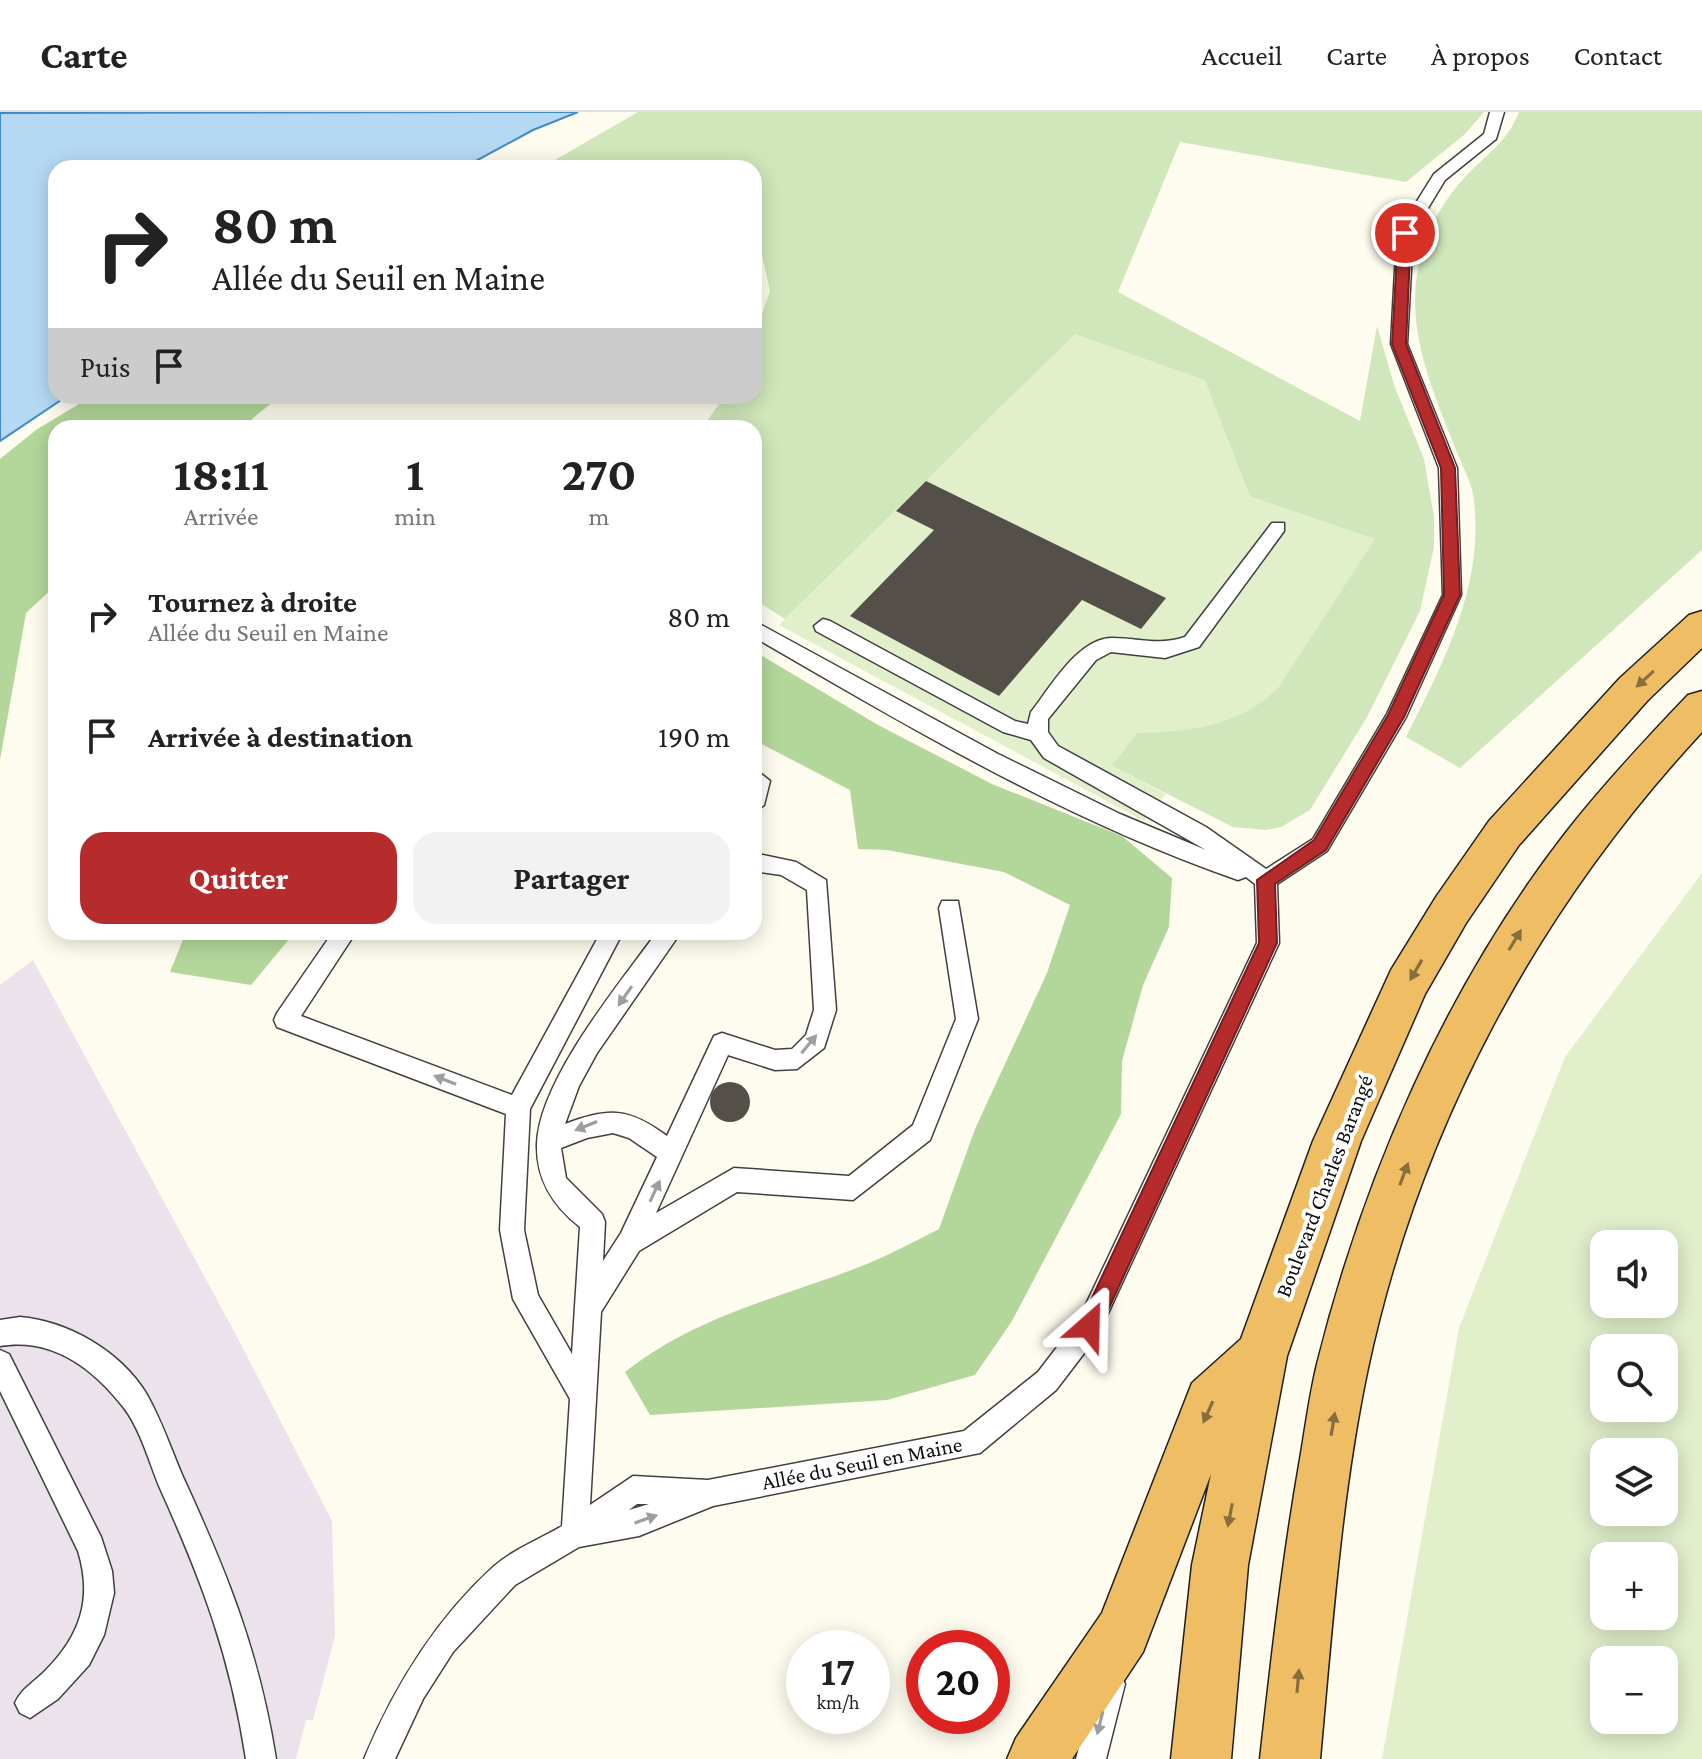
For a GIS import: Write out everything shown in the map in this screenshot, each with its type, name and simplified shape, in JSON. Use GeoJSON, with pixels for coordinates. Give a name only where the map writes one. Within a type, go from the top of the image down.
{"type":"FeatureCollection","features":[{"type":"Feature","properties":{"kind":"highway","name":"Boulevard Charles Barangé"},"geometry":{"type":"LineString","coordinates":[[1201,1759],[1220,1565],[1261,1356],[1337,1141],[1407,984],[1451,910],[1504,833],[1634,689],[1702,625]]}},
{"type":"Feature","properties":{"kind":"highway"},"geometry":{"type":"LineString","coordinates":[[1290,1759],[1308,1575],[1343,1365],[1393,1201],[1471,1012],[1526,921],[1574,852],[1651,755],[1702,706]]}},
{"type":"Feature","properties":{"kind":"highway"},"geometry":{"type":"LineString","coordinates":[[1037,1759],[1123,1632],[1211,1402],[1261,1356]]}},
{"type":"Feature","properties":{"kind":"lane"},"geometry":{"type":"LineString","coordinates":[[1266,880],[1320,845],[1396,717],[1452,595],[1448,468],[1399,344],[1405,233],[1439,177],[1491,136],[1497,112]]}},
{"type":"Feature","properties":{"kind":"lane"},"geometry":{"type":"LineString","coordinates":[[1266,880],[1199,833],[1061,758],[1043,744],[1038,734],[1038,717],[1098,649],[1120,644],[1165,651],[1192,642],[1278,527]]}},
{"type":"Feature","properties":{"kind":"lane"},"geometry":{"type":"LineString","coordinates":[[823,626],[1010,727],[1038,734]]}},
{"type":"Feature","properties":{"kind":"lane"},"geometry":{"type":"LineString","coordinates":[[762,632],[968,748],[1087,807],[1165,844],[1266,880]]}},
{"type":"Feature","properties":{"kind":"lane"},"geometry":{"type":"LineString","coordinates":[[589,1308],[630,1242],[722,1043],[775,1060],[797,1059],[816,1041],[825,1010],[818,886],[800,872],[777,863],[762,862]]}},
{"type":"Feature","properties":{"kind":"lane","name":"Allée du Seuil en Maine"},"geometry":{"type":"LineString","coordinates":[[379,1759],[413,1689],[443,1642],[505,1575],[575,1534],[639,1522],[713,1492],[970,1443],[1047,1381],[1089,1326],[1268,943],[1266,880]]}},
{"type":"Feature","properties":{"kind":"lane"},"geometry":{"type":"LineString","coordinates":[[630,1242],[734,1180],[853,1188],[922,1132],[967,1019],[950,908]]}},
{"type":"Feature","properties":{"kind":"lane"},"geometry":{"type":"LineString","coordinates":[[340,940],[285,1020],[518,1108]]}},
{"type":"Feature","properties":{"kind":"lane"},"geometry":{"type":"LineString","coordinates":[[583,1397],[526,1299],[512,1230],[518,1108],[608,940]]}},
{"type":"Feature","properties":{"kind":"lane"},"geometry":{"type":"LineString","coordinates":[[575,1534],[593,1222],[565,1200],[550,1169],[548,1142],[555,1112],[578,1062],[664,940]]}},
{"type":"Feature","properties":{"kind":"lane"},"geometry":{"type":"LineString","coordinates":[[548,1142],[601,1120],[634,1126],[672,1154]]}},
{"type":"Feature","properties":{"kind":"lane"},"geometry":{"type":"LineString","coordinates":[[0,1333],[20,1329],[74,1346],[108,1370],[136,1402],[219,1588],[250,1689],[261,1759]]}},
{"type":"Feature","properties":{"kind":"lane"},"geometry":{"type":"LineString","coordinates":[[0,1363],[91,1547],[100,1578],[98,1614],[89,1638],[64,1675],[30,1703]]}},
{"type":"Feature","properties":{"kind":"lane"},"geometry":{"type":"LineString","coordinates":[[1091,1759],[1123,1632]]}},
{"type":"Feature","properties":{"kind":"shaded area"},"geometry":{"type":"Polygon","coordinates":[[[33,960],[235,1333],[332,1521],[335,1636],[313,1720],[306,1720],[296,1759],[0,1759],[0,985],[33,960]]]}},
{"type":"Feature","properties":{"kind":"green space"},"geometry":{"type":"Polygon","coordinates":[[[638,112],[1484,112],[1465,134],[1406,182],[1180,142],[1118,292],[1360,421],[1377,326],[1394,385],[1424,459],[1434,517],[1434,547],[1420,611],[1367,717],[1310,810],[1281,827],[1266,830],[1233,827],[1112,766],[1250,496],[1052,357],[785,619],[762,604],[762,420],[708,420],[719,404],[762,404],[762,314],[770,291],[762,256],[762,160],[555,160],[638,112]]]}},
{"type":"Feature","properties":{"kind":"green space"},"geometry":{"type":"Polygon","coordinates":[[[1519,112],[1702,112],[1702,550],[1460,768],[1406,737],[1458,624],[1473,563],[1475,533],[1472,488],[1424,361],[1415,292],[1425,243],[1442,208],[1465,177],[1503,140],[1519,112]]]}},
{"type":"Feature","properties":{"kind":"green space"},"geometry":{"type":"Polygon","coordinates":[[[1075,334],[1205,380],[1250,496],[1375,539],[1279,687],[1264,700],[1213,724],[1176,731],[1137,733],[1112,766],[1166,794],[1144,821],[779,625],[1075,334]]]}},
{"type":"Feature","properties":{"kind":"green space"},"geometry":{"type":"Polygon","coordinates":[[[79,404],[270,404],[251,420],[52,420],[79,404]]]}},
{"type":"Feature","properties":{"kind":"green space"},"geometry":{"type":"Polygon","coordinates":[[[48,423],[48,592],[26,613],[0,760],[0,459],[48,423]]]}},
{"type":"Feature","properties":{"kind":"green space"},"geometry":{"type":"Polygon","coordinates":[[[762,656],[878,725],[992,784],[1122,836],[1172,878],[1169,927],[1143,985],[1122,1061],[1121,1114],[1012,1321],[975,1375],[887,1400],[650,1415],[625,1372],[653,1352],[712,1321],[867,1264],[939,1229],[975,1129],[1047,973],[1070,905],[1004,872],[887,850],[858,849],[850,790],[762,744],[762,656]]]}},
{"type":"Feature","properties":{"kind":"green space"},"geometry":{"type":"Polygon","coordinates":[[[1702,873],[1702,1759],[1382,1759],[1459,1328],[1565,1057],[1702,873]]]}},
{"type":"Feature","properties":{"kind":"green space"},"geometry":{"type":"Polygon","coordinates":[[[183,940],[288,940],[251,985],[170,972],[183,940]]]}},
{"type":"Feature","properties":{"kind":"water"},"geometry":{"type":"Polygon","coordinates":[[[578,112],[533,130],[478,160],[48,160],[48,404],[55,404],[0,441],[0,113],[578,112]]]}},
{"type":"Feature","properties":{"kind":"building"},"geometry":{"type":"Polygon","coordinates":[[[926,481],[1166,598],[1141,629],[1082,600],[999,696],[850,616],[934,530],[896,511],[926,481]]]}},
{"type":"Feature","properties":{"kind":"building"},"geometry":{"type":"Polygon","coordinates":[[[730,1082],[744,1088],[750,1102],[744,1116],[730,1122],[716,1116],[710,1102],[716,1088],[730,1082]]]}},
{"type":"Feature","properties":{"kind":"route"},"geometry":{"type":"LineString","coordinates":[[1089,1326],[1268,943],[1266,880],[1320,845],[1396,717],[1452,595],[1448,468],[1399,344],[1405,233]]}}]}
